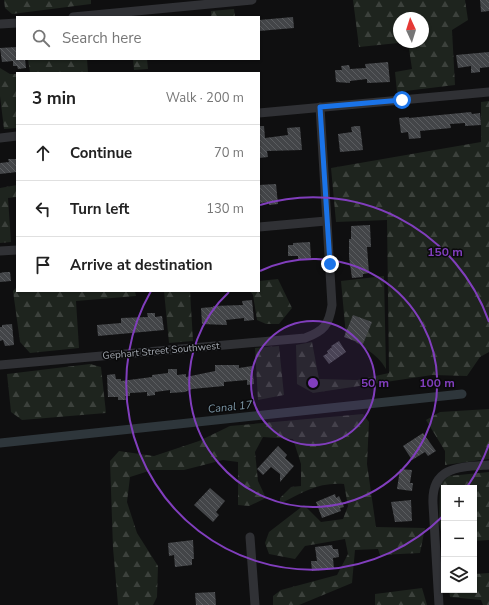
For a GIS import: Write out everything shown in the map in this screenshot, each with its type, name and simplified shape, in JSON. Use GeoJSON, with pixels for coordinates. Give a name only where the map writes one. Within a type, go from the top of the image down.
{"type":"FeatureCollection","features":[{"type":"Feature","properties":{"kind":"street"},"geometry":{"type":"LineString","coordinates":[[80,16],[162,4],[252,0]]}},
{"type":"Feature","properties":{"kind":"street"},"geometry":{"type":"LineString","coordinates":[[0,24],[16,22]]}},
{"type":"Feature","properties":{"kind":"street"},"geometry":{"type":"LineString","coordinates":[[260,113],[489,92]]}},
{"type":"Feature","properties":{"kind":"street"},"geometry":{"type":"LineString","coordinates":[[260,227],[326,221],[320,107]]}},
{"type":"Feature","properties":{"kind":"street"},"geometry":{"type":"LineString","coordinates":[[0,138],[16,136]]}},
{"type":"Feature","properties":{"kind":"street","name":"Gephart Street Southwest"},"geometry":{"type":"LineString","coordinates":[[0,365],[305,338],[320,331],[330,318],[332,305],[326,221]]}},
{"type":"Feature","properties":{"kind":"street"},"geometry":{"type":"LineString","coordinates":[[0,251],[16,250]]}},
{"type":"Feature","properties":{"kind":"street"},"geometry":{"type":"LineString","coordinates":[[439,605],[433,487],[439,478],[447,471],[461,467],[489,464]]}},
{"type":"Feature","properties":{"kind":"street"},"geometry":{"type":"LineString","coordinates":[[250,537],[255,605]]}},
{"type":"Feature","properties":{"kind":"green space"},"geometry":{"type":"Polygon","coordinates":[[[4,0],[91,0],[91,4],[12,14],[5,8],[4,0]]]}},
{"type":"Feature","properties":{"kind":"green space"},"geometry":{"type":"Polygon","coordinates":[[[353,0],[465,0],[468,20],[452,30],[455,85],[397,92],[395,72],[412,69],[409,48],[429,48],[429,12],[393,12],[393,44],[359,47],[353,0]]]}},
{"type":"Feature","properties":{"kind":"green space"},"geometry":{"type":"Polygon","coordinates":[[[234,9],[235,16],[211,16],[211,11],[234,9]]]}},
{"type":"Feature","properties":{"kind":"green space"},"geometry":{"type":"Polygon","coordinates":[[[28,60],[87,60],[88,72],[30,72],[28,60]]]}},
{"type":"Feature","properties":{"kind":"green space"},"geometry":{"type":"Polygon","coordinates":[[[133,60],[147,60],[148,69],[134,70],[133,60]]]}},
{"type":"Feature","properties":{"kind":"green space"},"geometry":{"type":"Polygon","coordinates":[[[0,68],[10,74],[16,74],[16,128],[4,129],[0,96],[0,68]]]}},
{"type":"Feature","properties":{"kind":"green space"},"geometry":{"type":"Polygon","coordinates":[[[489,101],[489,352],[480,357],[467,376],[432,375],[313,393],[297,384],[296,345],[312,342],[319,379],[357,380],[389,373],[387,220],[336,222],[331,168],[481,142],[481,102],[489,101]]]}},
{"type":"Feature","properties":{"kind":"green space"},"geometry":{"type":"Polygon","coordinates":[[[16,185],[16,197],[8,198],[11,242],[0,243],[0,188],[16,185]]]}},
{"type":"Feature","properties":{"kind":"green space"},"geometry":{"type":"Polygon","coordinates":[[[384,276],[386,369],[378,358],[346,336],[341,281],[384,276]]]}},
{"type":"Feature","properties":{"kind":"green space"},"geometry":{"type":"Polygon","coordinates":[[[278,279],[292,308],[279,324],[266,324],[257,320],[253,295],[251,292],[260,292],[260,281],[278,279]]]}},
{"type":"Feature","properties":{"kind":"green space"},"geometry":{"type":"Polygon","coordinates":[[[16,288],[16,292],[135,292],[136,296],[76,301],[79,348],[30,353],[20,342],[13,291],[16,288]]]}},
{"type":"Feature","properties":{"kind":"green space"},"geometry":{"type":"Polygon","coordinates":[[[164,292],[190,292],[193,341],[169,343],[164,292]]]}},
{"type":"Feature","properties":{"kind":"green space"},"geometry":{"type":"Polygon","coordinates":[[[279,346],[284,395],[258,400],[255,348],[279,346]]]}},
{"type":"Feature","properties":{"kind":"green space"},"geometry":{"type":"Polygon","coordinates":[[[90,364],[101,367],[106,413],[22,420],[11,412],[7,374],[90,364]]]}},
{"type":"Feature","properties":{"kind":"green space"},"geometry":{"type":"Polygon","coordinates":[[[489,409],[489,459],[445,465],[445,451],[426,420],[440,412],[489,409]]]}},
{"type":"Feature","properties":{"kind":"green space"},"geometry":{"type":"Polygon","coordinates":[[[363,414],[369,422],[367,464],[376,527],[425,528],[420,553],[380,555],[378,549],[355,550],[352,583],[299,605],[273,605],[273,596],[281,590],[337,575],[348,554],[345,539],[305,546],[295,559],[269,554],[265,543],[269,532],[304,505],[321,522],[343,519],[348,506],[344,484],[319,486],[280,504],[280,498],[291,487],[301,486],[301,464],[293,439],[263,437],[255,452],[258,481],[266,498],[249,506],[238,505],[238,462],[223,460],[184,470],[152,470],[130,477],[127,502],[137,533],[158,566],[157,597],[153,605],[118,605],[113,548],[110,461],[119,451],[154,456],[199,441],[230,426],[363,414]]]}},
{"type":"Feature","properties":{"kind":"green space"},"geometry":{"type":"Polygon","coordinates":[[[489,472],[489,540],[477,541],[477,485],[441,485],[441,532],[439,522],[440,484],[449,476],[489,472]]]}},
{"type":"Feature","properties":{"kind":"green space"},"geometry":{"type":"Polygon","coordinates":[[[489,573],[489,605],[483,605],[481,600],[450,597],[449,593],[477,593],[477,574],[489,573]]]}},
{"type":"Feature","properties":{"kind":"green space"},"geometry":{"type":"Polygon","coordinates":[[[422,588],[427,605],[375,605],[375,594],[422,588]]]}},
{"type":"Feature","properties":{"kind":"building"},"geometry":{"type":"Polygon","coordinates":[[[480,0],[489,0],[489,11],[481,12],[480,0]]]}},
{"type":"Feature","properties":{"kind":"building"},"geometry":{"type":"Polygon","coordinates":[[[293,17],[294,28],[260,31],[260,20],[293,17]]]}},
{"type":"Feature","properties":{"kind":"building"},"geometry":{"type":"Polygon","coordinates":[[[16,47],[16,60],[25,60],[26,68],[18,69],[17,66],[13,66],[13,61],[2,62],[0,48],[16,47]]]}},
{"type":"Feature","properties":{"kind":"building"},"geometry":{"type":"Polygon","coordinates":[[[489,52],[489,67],[480,68],[480,72],[471,73],[471,66],[458,68],[456,55],[489,52]]]}},
{"type":"Feature","properties":{"kind":"building"},"geometry":{"type":"Polygon","coordinates":[[[388,62],[390,82],[367,83],[367,79],[350,81],[350,83],[336,82],[335,70],[342,70],[341,66],[349,65],[350,69],[366,68],[365,64],[388,62]]]}},
{"type":"Feature","properties":{"kind":"building"},"geometry":{"type":"Polygon","coordinates":[[[471,112],[472,114],[480,113],[481,125],[465,126],[465,123],[450,124],[451,128],[420,131],[421,138],[409,139],[408,132],[401,133],[399,118],[471,112]]]}},
{"type":"Feature","properties":{"kind":"building"},"geometry":{"type":"Polygon","coordinates":[[[260,126],[264,126],[265,138],[288,135],[287,128],[300,127],[302,150],[267,151],[268,157],[260,158],[260,126]]]}},
{"type":"Feature","properties":{"kind":"building"},"geometry":{"type":"Polygon","coordinates":[[[360,126],[363,150],[340,152],[338,134],[352,132],[351,127],[360,126]]]}},
{"type":"Feature","properties":{"kind":"building"},"geometry":{"type":"Polygon","coordinates":[[[8,159],[16,159],[16,172],[0,174],[0,163],[9,162],[8,159]]]}},
{"type":"Feature","properties":{"kind":"building"},"geometry":{"type":"Polygon","coordinates":[[[276,184],[278,204],[269,205],[269,202],[260,203],[260,185],[276,184]]]}},
{"type":"Feature","properties":{"kind":"building"},"geometry":{"type":"Polygon","coordinates":[[[370,225],[371,247],[367,247],[369,273],[363,274],[363,277],[352,278],[349,257],[351,226],[370,225]]]}},
{"type":"Feature","properties":{"kind":"building"},"geometry":{"type":"Polygon","coordinates":[[[310,242],[311,259],[298,260],[298,256],[288,256],[288,245],[293,245],[293,243],[310,242]]]}},
{"type":"Feature","properties":{"kind":"building"},"geometry":{"type":"Polygon","coordinates":[[[10,272],[11,281],[0,282],[0,273],[10,272]]]}},
{"type":"Feature","properties":{"kind":"building"},"geometry":{"type":"Polygon","coordinates":[[[252,300],[254,320],[244,321],[244,318],[226,320],[227,325],[202,324],[201,308],[243,305],[242,301],[252,300]]]}},
{"type":"Feature","properties":{"kind":"building"},"geometry":{"type":"Polygon","coordinates":[[[147,313],[155,313],[155,317],[162,316],[164,330],[98,336],[97,325],[121,323],[121,318],[148,317],[147,313]]]}},
{"type":"Feature","properties":{"kind":"building"},"geometry":{"type":"Polygon","coordinates":[[[353,315],[372,322],[363,344],[344,337],[353,315]]]}},
{"type":"Feature","properties":{"kind":"building"},"geometry":{"type":"Polygon","coordinates":[[[12,324],[14,345],[5,346],[3,340],[0,341],[0,327],[2,327],[2,325],[12,324]]]}},
{"type":"Feature","properties":{"kind":"building"},"geometry":{"type":"Polygon","coordinates":[[[339,341],[346,352],[329,364],[323,356],[328,353],[327,351],[332,347],[331,346],[339,341]]]}},
{"type":"Feature","properties":{"kind":"building"},"geometry":{"type":"Polygon","coordinates":[[[215,365],[239,365],[239,368],[252,366],[254,384],[247,385],[247,380],[224,382],[224,386],[192,389],[185,392],[170,393],[170,390],[155,392],[155,395],[147,396],[147,392],[130,393],[130,396],[125,396],[126,400],[118,400],[118,397],[108,397],[107,375],[115,374],[116,379],[121,379],[121,381],[152,377],[152,375],[168,373],[168,369],[177,369],[177,375],[186,374],[186,377],[215,371],[215,365]]]}},
{"type":"Feature","properties":{"kind":"building"},"geometry":{"type":"Polygon","coordinates":[[[423,433],[436,451],[428,456],[425,452],[412,460],[403,446],[423,433]]]}},
{"type":"Feature","properties":{"kind":"building"},"geometry":{"type":"Polygon","coordinates":[[[278,446],[287,455],[285,458],[294,466],[280,482],[280,474],[271,467],[263,475],[257,469],[278,446]]]}},
{"type":"Feature","properties":{"kind":"building"},"geometry":{"type":"Polygon","coordinates":[[[400,469],[412,470],[410,483],[413,483],[412,491],[397,489],[400,469]]]}},
{"type":"Feature","properties":{"kind":"building"},"geometry":{"type":"Polygon","coordinates":[[[210,488],[225,501],[216,512],[219,515],[213,522],[194,505],[210,488]]]}},
{"type":"Feature","properties":{"kind":"building"},"geometry":{"type":"Polygon","coordinates":[[[335,494],[336,498],[339,496],[344,507],[340,508],[341,511],[322,518],[316,502],[335,494]]]}},
{"type":"Feature","properties":{"kind":"building"},"geometry":{"type":"Polygon","coordinates":[[[411,500],[412,521],[395,522],[391,502],[411,500]]]}},
{"type":"Feature","properties":{"kind":"building"},"geometry":{"type":"Polygon","coordinates":[[[193,540],[194,559],[192,559],[192,565],[175,567],[174,555],[169,556],[168,543],[193,540]]]}},
{"type":"Feature","properties":{"kind":"building"},"geometry":{"type":"Polygon","coordinates":[[[332,545],[333,549],[338,549],[339,557],[333,558],[334,569],[312,571],[311,561],[317,561],[315,547],[332,545]]]}},
{"type":"Feature","properties":{"kind":"building"},"geometry":{"type":"Polygon","coordinates":[[[215,592],[216,605],[196,605],[195,593],[215,592]]]}},
{"type":"Feature","properties":{"kind":"waterway","name":"Canal 17"},"geometry":{"type":"LineString","coordinates":[[0,443],[462,394]]}},
{"type":"Feature","properties":{"kind":"route"},"geometry":{"type":"LineString","coordinates":[[330,264],[326,221],[320,107],[402,100]]}}]}
